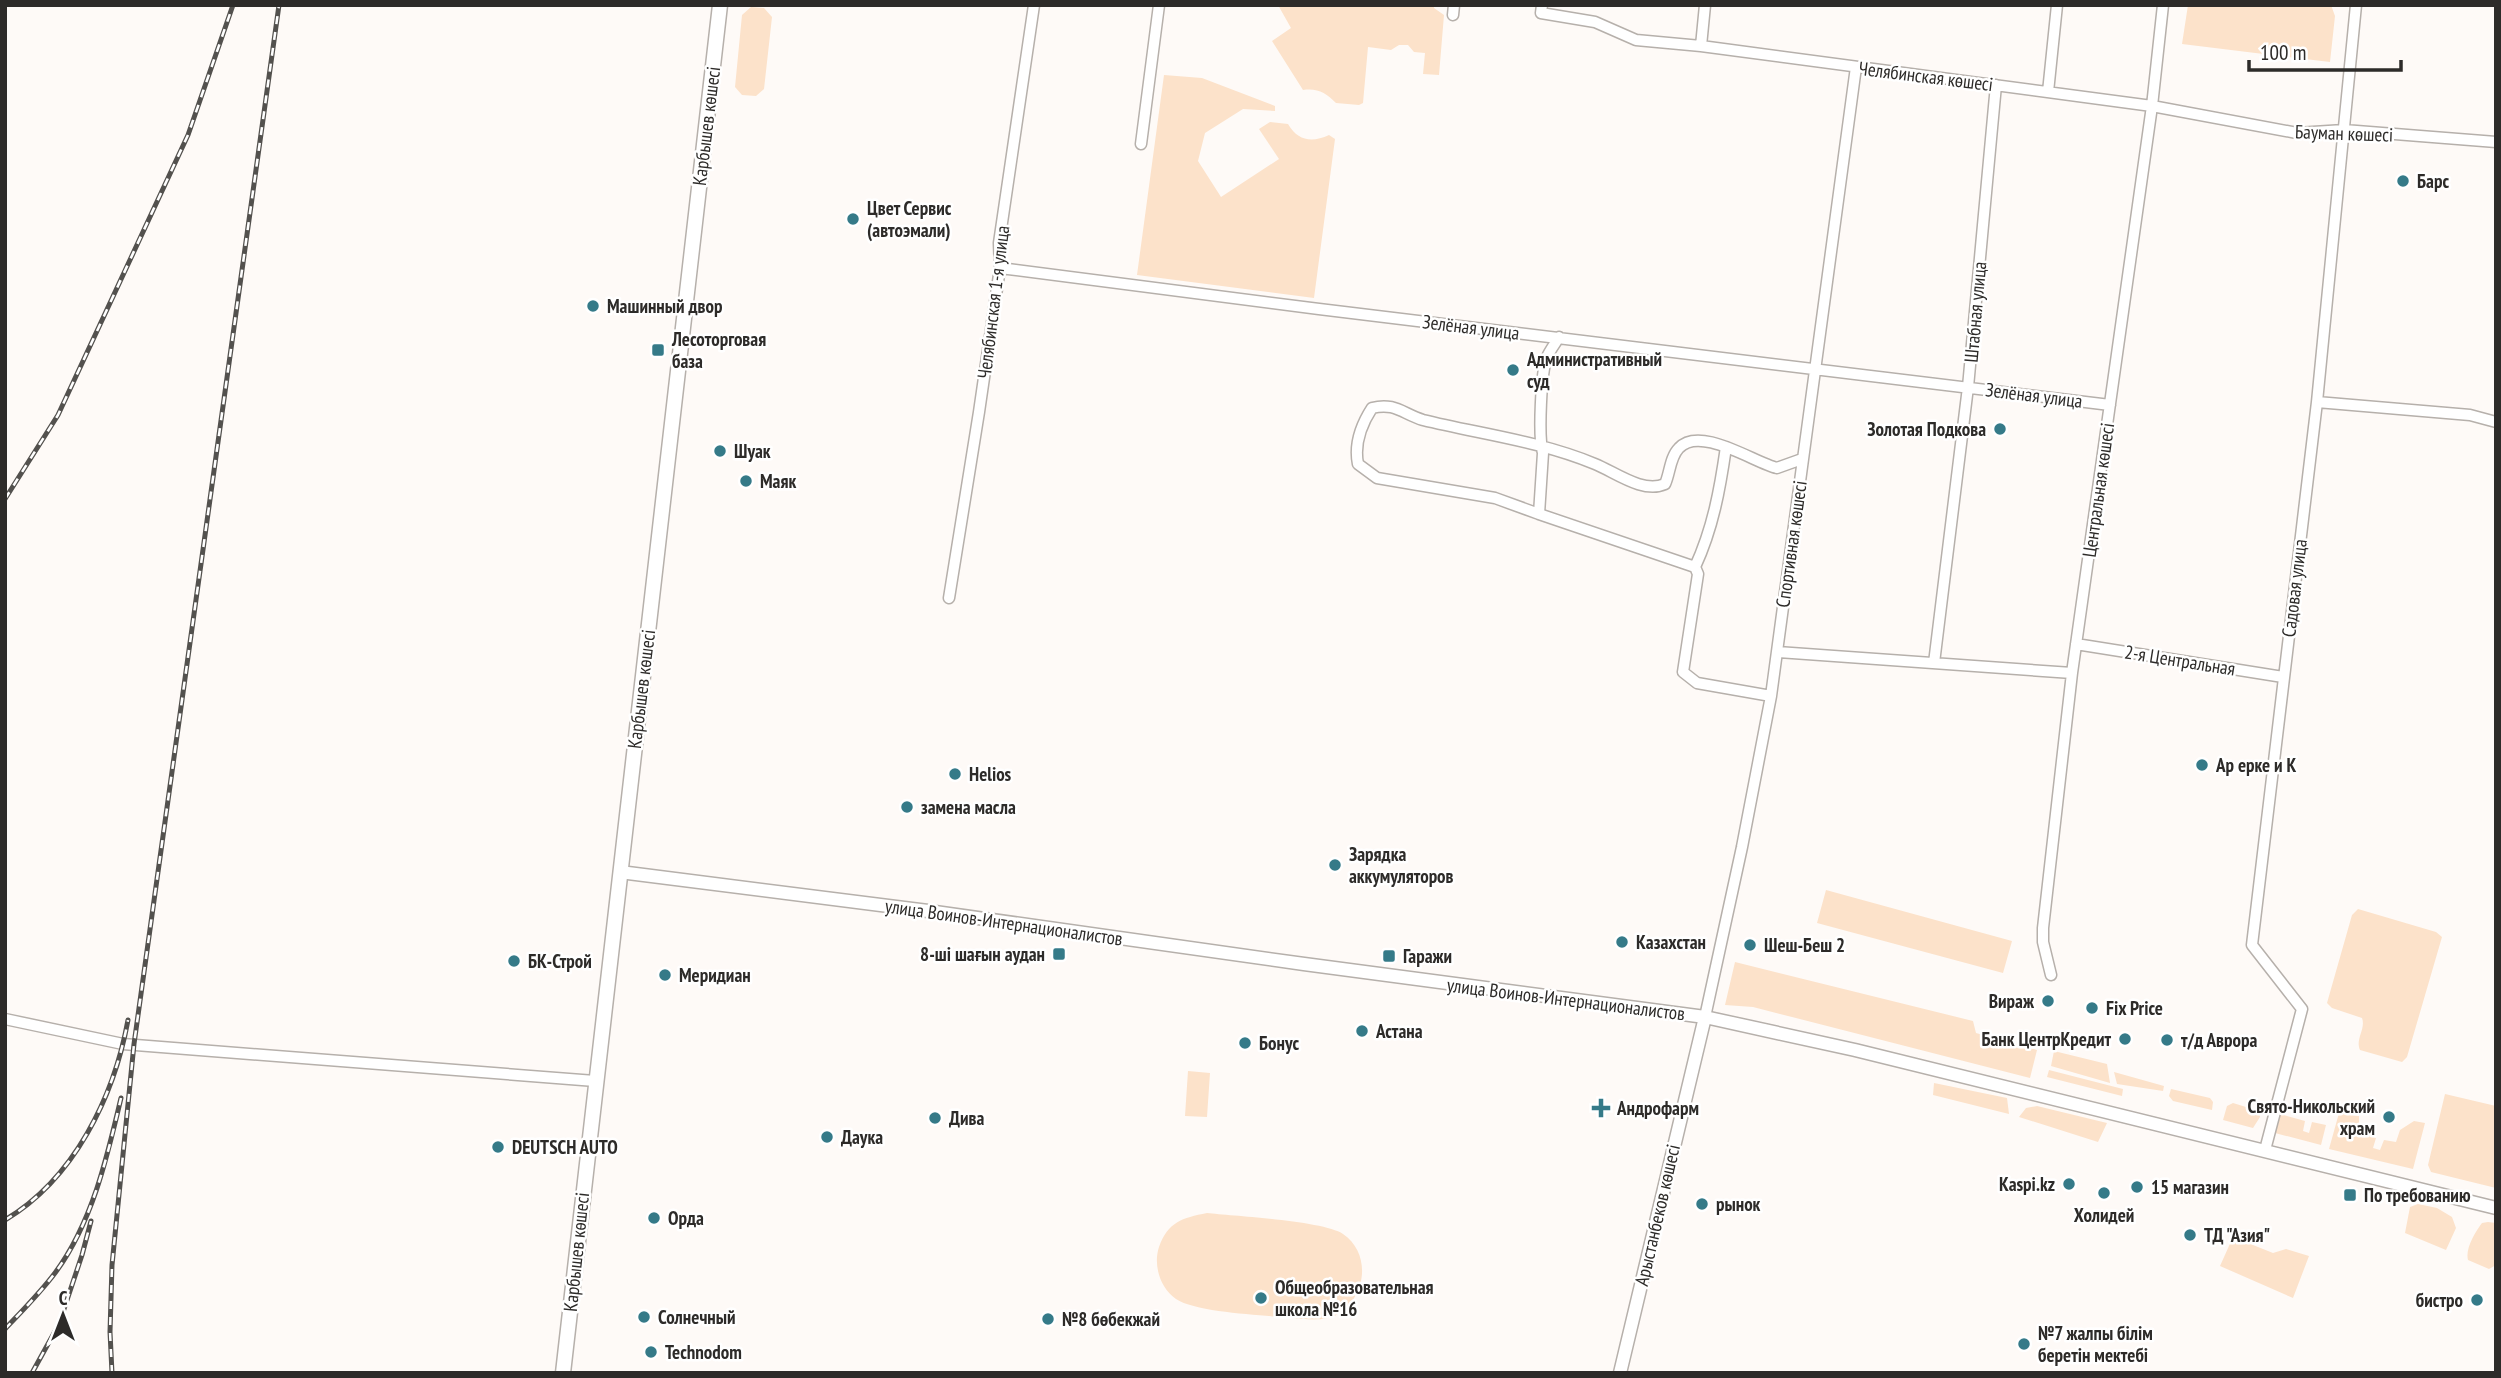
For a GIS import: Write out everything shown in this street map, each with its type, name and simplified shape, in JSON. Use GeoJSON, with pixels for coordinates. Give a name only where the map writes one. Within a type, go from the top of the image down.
{"type":"FeatureCollection","features":[{"type":"Feature","properties":{"kind":"main road","name":"Карбышев көшесі"},"geometry":{"type":"LineString","coordinates":[[563,1373],[720,5]]}},
{"type":"Feature","properties":{"kind":"street","name":"Челябинская 1-я улица"},"geometry":{"type":"LineString","coordinates":[[949,598],[978,424],[1000,268],[999,243],[1034,5]]}},
{"type":"Feature","properties":{"kind":"street"},"geometry":{"type":"LineString","coordinates":[[1141,144],[1159,5]]}},
{"type":"Feature","properties":{"kind":"street","name":"Челябинская көшесі"},"geometry":{"type":"LineString","coordinates":[[1542,5],[1541,13],[1595,22],[1636,40],[1701,46],[2152,106]]}},
{"type":"Feature","properties":{"kind":"street"},"geometry":{"type":"LineString","coordinates":[[1701,46],[1705,5]]}},
{"type":"Feature","properties":{"kind":"street"},"geometry":{"type":"LineString","coordinates":[[2048,92],[2057,5]]}},
{"type":"Feature","properties":{"kind":"street","name":"Центральная көшесі"},"geometry":{"type":"LineString","coordinates":[[2051,975],[2043,942],[2043,928],[2072,673],[2152,106],[2163,5]]}},
{"type":"Feature","properties":{"kind":"street","name":"Садовая улица"},"geometry":{"type":"LineString","coordinates":[[2265,1150],[2302,1009],[2252,945],[2317,402],[2356,5]]}},
{"type":"Feature","properties":{"kind":"street","name":"Спортивная көшесі"},"geometry":{"type":"LineString","coordinates":[[1705,1017],[1771,696],[1856,67]]}},
{"type":"Feature","properties":{"kind":"street","name":"Штабная улица"},"geometry":{"type":"LineString","coordinates":[[1934,663],[1968,387],[1996,85]]}},
{"type":"Feature","properties":{"kind":"street","name":"Бауман көшесі"},"geometry":{"type":"LineString","coordinates":[[2152,106],[2297,133],[2344,130],[2496,142]]}},
{"type":"Feature","properties":{"kind":"street","name":"Зелёная улица"},"geometry":{"type":"LineString","coordinates":[[1000,268],[2110,405]]}},
{"type":"Feature","properties":{"kind":"street"},"geometry":{"type":"LineString","coordinates":[[1539,514],[1543,453],[1540,445],[1546,359],[1559,337]]}},
{"type":"Feature","properties":{"kind":"street"},"geometry":{"type":"LineString","coordinates":[[2317,402],[2470,415],[2496,422]]}},
{"type":"Feature","properties":{"kind":"street"},"geometry":{"type":"LineString","coordinates":[[1771,696],[1697,683],[1683,672],[1698,574],[1695,567],[1495,498],[1377,478],[1358,464],[1355,451],[1367,415],[1372,408],[1385,405],[1423,420],[1540,445],[1596,464],[1613,474],[1638,483],[1659,487],[1665,484],[1672,458],[1686,443],[1706,442],[1726,447],[1777,468],[1802,459]]}},
{"type":"Feature","properties":{"kind":"street"},"geometry":{"type":"LineString","coordinates":[[1695,567],[1707,542],[1719,496],[1726,447]]}},
{"type":"Feature","properties":{"kind":"street","name":"2-я Центральная"},"geometry":{"type":"LineString","coordinates":[[2076,644],[2283,677]]}},
{"type":"Feature","properties":{"kind":"street"},"geometry":{"type":"LineString","coordinates":[[1777,652],[2072,673]]}},
{"type":"Feature","properties":{"kind":"street","name":"улица Воинов-Интернационалистов"},"geometry":{"type":"LineString","coordinates":[[620,872],[928,911],[1705,1017],[1855,1050],[2496,1208]]}},
{"type":"Feature","properties":{"kind":"street","name":"Арыстанбеков көшесі"},"geometry":{"type":"LineString","coordinates":[[1620,1373],[1705,1017]]}},
{"type":"Feature","properties":{"kind":"street"},"geometry":{"type":"LineString","coordinates":[[5,1019],[124,1044],[596,1082]]}},
{"type":"Feature","properties":{"kind":"shaded area"},"geometry":{"type":"Polygon","coordinates":[[[1278,5],[1434,5],[1434,8],[1444,15],[1439,75],[1423,74],[1425,53],[1414,52],[1408,45],[1399,45],[1391,50],[1368,47],[1363,103],[1336,103],[1321,92],[1303,90],[1272,41],[1291,28],[1278,5]]]}},
{"type":"Feature","properties":{"kind":"shaded area"},"geometry":{"type":"Polygon","coordinates":[[[2188,5],[2331,5],[2335,16],[2330,62],[2182,44],[2188,5]]]}},
{"type":"Feature","properties":{"kind":"shaded area"},"geometry":{"type":"Polygon","coordinates":[[[751,7],[764,8],[772,17],[764,89],[756,96],[742,95],[735,87],[742,15],[751,7]]]}},
{"type":"Feature","properties":{"kind":"shaded area"},"geometry":{"type":"Polygon","coordinates":[[[1164,75],[1202,78],[1275,106],[1275,111],[1243,109],[1205,133],[1198,161],[1221,197],[1279,159],[1259,129],[1270,122],[1288,124],[1296,134],[1306,139],[1329,135],[1335,139],[1314,298],[1137,275],[1164,75]]]}},
{"type":"Feature","properties":{"kind":"shaded area"},"geometry":{"type":"Polygon","coordinates":[[[1826,890],[2012,941],[2003,973],[1817,923],[1826,890]]]}},
{"type":"Feature","properties":{"kind":"shaded area"},"geometry":{"type":"Polygon","coordinates":[[[2358,909],[2436,932],[2442,937],[2407,1057],[2402,1062],[2360,1050],[2362,1018],[2332,1008],[2327,1003],[2352,915],[2358,909]]]}},
{"type":"Feature","properties":{"kind":"shaded area"},"geometry":{"type":"Polygon","coordinates":[[[1735,962],[1973,1021],[1976,1033],[2037,1050],[2030,1078],[1753,1007],[1725,1005],[1735,962]]]}},
{"type":"Feature","properties":{"kind":"shaded area"},"geometry":{"type":"Polygon","coordinates":[[[2054,1051],[2107,1064],[2110,1083],[2051,1066],[2054,1051]]]}},
{"type":"Feature","properties":{"kind":"shaded area"},"geometry":{"type":"Polygon","coordinates":[[[2049,1070],[2123,1089],[2122,1096],[2047,1077],[2049,1070]]]}},
{"type":"Feature","properties":{"kind":"shaded area"},"geometry":{"type":"Polygon","coordinates":[[[1188,1071],[1210,1073],[1207,1117],[1185,1116],[1188,1071]]]}},
{"type":"Feature","properties":{"kind":"shaded area"},"geometry":{"type":"Polygon","coordinates":[[[2114,1072],[2164,1086],[2163,1091],[2117,1084],[2114,1072]]]}},
{"type":"Feature","properties":{"kind":"shaded area"},"geometry":{"type":"Polygon","coordinates":[[[1934,1083],[2007,1098],[2009,1114],[1933,1095],[1934,1083]]]}},
{"type":"Feature","properties":{"kind":"shaded area"},"geometry":{"type":"Polygon","coordinates":[[[2171,1089],[2210,1098],[2213,1102],[2212,1110],[2173,1101],[2169,1096],[2171,1089]]]}},
{"type":"Feature","properties":{"kind":"shaded area"},"geometry":{"type":"Polygon","coordinates":[[[2445,1094],[2496,1106],[2496,1188],[2431,1172],[2428,1165],[2445,1094]]]}},
{"type":"Feature","properties":{"kind":"shaded area"},"geometry":{"type":"Polygon","coordinates":[[[2233,1103],[2259,1111],[2260,1117],[2253,1128],[2223,1120],[2227,1106],[2233,1103]]]}},
{"type":"Feature","properties":{"kind":"shaded area"},"geometry":{"type":"Polygon","coordinates":[[[2037,1106],[2107,1123],[2098,1142],[2019,1117],[2026,1108],[2037,1106]]]}},
{"type":"Feature","properties":{"kind":"shaded area"},"geometry":{"type":"Polygon","coordinates":[[[2339,1113],[2359,1116],[2359,1132],[2376,1138],[2373,1148],[2380,1150],[2384,1140],[2396,1142],[2400,1130],[2414,1121],[2425,1123],[2413,1169],[2329,1149],[2339,1113]]]}},
{"type":"Feature","properties":{"kind":"shaded area"},"geometry":{"type":"Polygon","coordinates":[[[2280,1114],[2305,1121],[2303,1131],[2309,1133],[2312,1122],[2326,1125],[2321,1145],[2275,1133],[2272,1124],[2278,1125],[2280,1114]]]}},
{"type":"Feature","properties":{"kind":"shaded area"},"geometry":{"type":"Polygon","coordinates":[[[2418,1204],[2437,1208],[2452,1217],[2456,1228],[2446,1250],[2405,1233],[2410,1207],[2418,1204]]]}},
{"type":"Feature","properties":{"kind":"shaded area"},"geometry":{"type":"Polygon","coordinates":[[[1207,1213],[1299,1222],[1333,1229],[1343,1234],[1352,1242],[1362,1264],[1360,1286],[1355,1297],[1338,1314],[1315,1319],[1215,1310],[1176,1299],[1159,1276],[1159,1247],[1167,1232],[1177,1222],[1207,1213]]]}},
{"type":"Feature","properties":{"kind":"shaded area"},"geometry":{"type":"Polygon","coordinates":[[[2482,1223],[2496,1223],[2496,1265],[2489,1269],[2468,1260],[2467,1256],[2476,1231],[2482,1223]]]}},
{"type":"Feature","properties":{"kind":"shaded area"},"geometry":{"type":"Polygon","coordinates":[[[2233,1237],[2273,1253],[2286,1249],[2309,1256],[2293,1298],[2220,1266],[2233,1237]]]}},
{"type":"Feature","properties":{"kind":"railway"},"geometry":{"type":"LineString","coordinates":[[5,499],[58,415],[188,135],[233,5]]}},
{"type":"Feature","properties":{"kind":"railway"},"geometry":{"type":"LineString","coordinates":[[112,1373],[112,1265],[134,1044],[279,5]]}},
{"type":"Feature","properties":{"kind":"railway"},"geometry":{"type":"LineString","coordinates":[[5,1220],[30,1203],[51,1182],[71,1159],[87,1134],[113,1078],[128,1020]]}},
{"type":"Feature","properties":{"kind":"railway"},"geometry":{"type":"LineString","coordinates":[[5,1329],[55,1273],[79,1233],[104,1167],[121,1098]]}},
{"type":"Feature","properties":{"kind":"railway"},"geometry":{"type":"LineString","coordinates":[[32,1373],[59,1324],[91,1221]]}},
{"type":"Feature","properties":{"kind":"place","name":"Барс"},"geometry":{"type":"Point","coordinates":[2403,181]}},
{"type":"Feature","properties":{"kind":"place","name":"Цвет Сервис (автоэмали)"},"geometry":{"type":"Point","coordinates":[853,219]}},
{"type":"Feature","properties":{"kind":"place","name":"Машинный двор"},"geometry":{"type":"Point","coordinates":[593,306]}},
{"type":"Feature","properties":{"kind":"place","name":"Лесоторговая база"},"geometry":{"type":"Point","coordinates":[658,350]}},
{"type":"Feature","properties":{"kind":"place","name":"Административный суд"},"geometry":{"type":"Point","coordinates":[1513,370]}},
{"type":"Feature","properties":{"kind":"place","name":"Золотая Подкова"},"geometry":{"type":"Point","coordinates":[2000,429]}},
{"type":"Feature","properties":{"kind":"place","name":"Шуак"},"geometry":{"type":"Point","coordinates":[720,451]}},
{"type":"Feature","properties":{"kind":"place","name":"Маяк"},"geometry":{"type":"Point","coordinates":[746,481]}},
{"type":"Feature","properties":{"kind":"place","name":"Ар ерке и К"},"geometry":{"type":"Point","coordinates":[2202,765]}},
{"type":"Feature","properties":{"kind":"place","name":"Helios"},"geometry":{"type":"Point","coordinates":[955,774]}},
{"type":"Feature","properties":{"kind":"place","name":"замена масла"},"geometry":{"type":"Point","coordinates":[907,807]}},
{"type":"Feature","properties":{"kind":"place","name":"Зарядка аккумуляторов"},"geometry":{"type":"Point","coordinates":[1335,865]}},
{"type":"Feature","properties":{"kind":"place","name":"Казахстан"},"geometry":{"type":"Point","coordinates":[1622,942]}},
{"type":"Feature","properties":{"kind":"place","name":"Шеш-Беш 2"},"geometry":{"type":"Point","coordinates":[1750,945]}},
{"type":"Feature","properties":{"kind":"place","name":"8-ші шағын аудан"},"geometry":{"type":"Point","coordinates":[1059,954]}},
{"type":"Feature","properties":{"kind":"place","name":"Гаражи"},"geometry":{"type":"Point","coordinates":[1389,956]}},
{"type":"Feature","properties":{"kind":"place","name":"БК-Строй"},"geometry":{"type":"Point","coordinates":[514,961]}},
{"type":"Feature","properties":{"kind":"place","name":"Меридиан"},"geometry":{"type":"Point","coordinates":[665,975]}},
{"type":"Feature","properties":{"kind":"place","name":"Вираж"},"geometry":{"type":"Point","coordinates":[2048,1001]}},
{"type":"Feature","properties":{"kind":"place","name":"Fix Price"},"geometry":{"type":"Point","coordinates":[2092,1008]}},
{"type":"Feature","properties":{"kind":"place","name":"Астана"},"geometry":{"type":"Point","coordinates":[1362,1031]}},
{"type":"Feature","properties":{"kind":"place","name":"Банк ЦентрКредит"},"geometry":{"type":"Point","coordinates":[2125,1039]}},
{"type":"Feature","properties":{"kind":"place","name":"т/д Аврора"},"geometry":{"type":"Point","coordinates":[2167,1040]}},
{"type":"Feature","properties":{"kind":"place","name":"Бонус"},"geometry":{"type":"Point","coordinates":[1245,1043]}},
{"type":"Feature","properties":{"kind":"place","name":"Андрофарм"},"geometry":{"type":"Point","coordinates":[1601,1108]}},
{"type":"Feature","properties":{"kind":"place","name":"Свято-Никольский храм"},"geometry":{"type":"Point","coordinates":[2389,1117]}},
{"type":"Feature","properties":{"kind":"place","name":"Дива"},"geometry":{"type":"Point","coordinates":[935,1118]}},
{"type":"Feature","properties":{"kind":"place","name":"Даука"},"geometry":{"type":"Point","coordinates":[827,1137]}},
{"type":"Feature","properties":{"kind":"place","name":"DEUTSCH AUTO"},"geometry":{"type":"Point","coordinates":[498,1147]}},
{"type":"Feature","properties":{"kind":"place","name":"Kaspi.kz"},"geometry":{"type":"Point","coordinates":[2069,1184]}},
{"type":"Feature","properties":{"kind":"place","name":"15 магазин"},"geometry":{"type":"Point","coordinates":[2137,1187]}},
{"type":"Feature","properties":{"kind":"place","name":"Холидей"},"geometry":{"type":"Point","coordinates":[2104,1193]}},
{"type":"Feature","properties":{"kind":"place","name":"По требованию"},"geometry":{"type":"Point","coordinates":[2350,1195]}},
{"type":"Feature","properties":{"kind":"place","name":"рынок"},"geometry":{"type":"Point","coordinates":[1702,1204]}},
{"type":"Feature","properties":{"kind":"place","name":"Орда"},"geometry":{"type":"Point","coordinates":[654,1218]}},
{"type":"Feature","properties":{"kind":"place","name":"ТД \"Азия\""},"geometry":{"type":"Point","coordinates":[2190,1235]}},
{"type":"Feature","properties":{"kind":"place","name":"Общеобразовательная школа №16"},"geometry":{"type":"Point","coordinates":[1261,1298]}},
{"type":"Feature","properties":{"kind":"place","name":"бистро"},"geometry":{"type":"Point","coordinates":[2477,1300]}},
{"type":"Feature","properties":{"kind":"place","name":"Солнечный"},"geometry":{"type":"Point","coordinates":[644,1317]}},
{"type":"Feature","properties":{"kind":"place","name":"№8 бөбекжай"},"geometry":{"type":"Point","coordinates":[1048,1319]}},
{"type":"Feature","properties":{"kind":"place","name":"№7 жалпы білім беретін мектебі"},"geometry":{"type":"Point","coordinates":[2024,1344]}},
{"type":"Feature","properties":{"kind":"place","name":"Technodom"},"geometry":{"type":"Point","coordinates":[651,1352]}}]}
